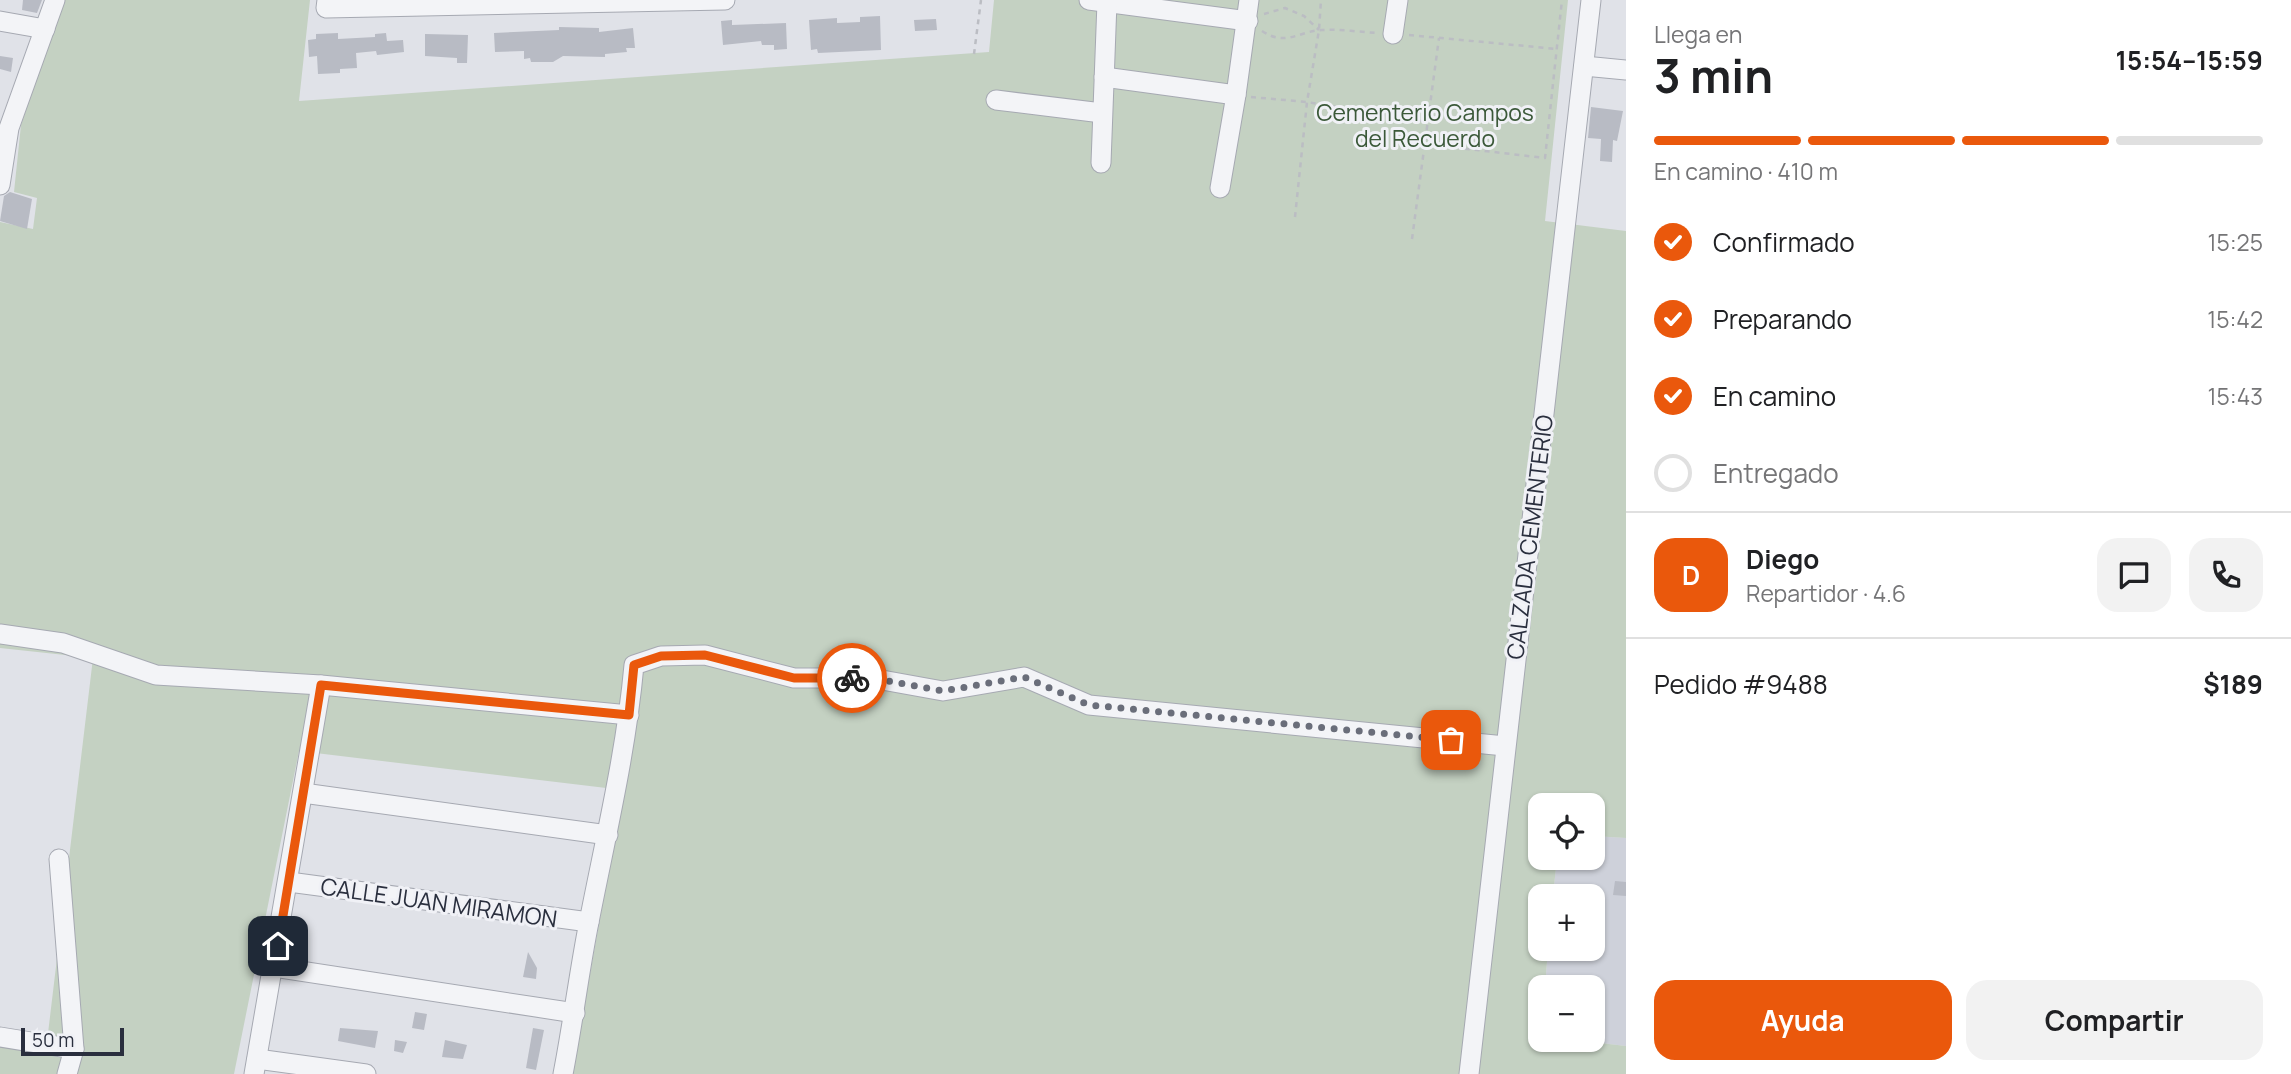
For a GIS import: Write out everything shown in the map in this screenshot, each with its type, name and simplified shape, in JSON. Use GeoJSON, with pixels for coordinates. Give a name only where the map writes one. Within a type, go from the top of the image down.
{"type":"FeatureCollection","features":[{"type":"Feature","properties":{"kind":"street"},"geometry":{"type":"LineString","coordinates":[[0,185],[5,127],[55,0]]}},
{"type":"Feature","properties":{"kind":"street"},"geometry":{"type":"LineString","coordinates":[[327,4],[725,0]]}},
{"type":"Feature","properties":{"kind":"street"},"geometry":{"type":"LineString","coordinates":[[1220,188],[1248,21],[1249,0]]}},
{"type":"Feature","properties":{"kind":"street"},"geometry":{"type":"LineString","coordinates":[[1393,34],[1398,0]]}},
{"type":"Feature","properties":{"kind":"street","name":"CALZADA CEMENTERIO"},"geometry":{"type":"LineString","coordinates":[[1469,1074],[1591,0]]}},
{"type":"Feature","properties":{"kind":"street"},"geometry":{"type":"LineString","coordinates":[[1101,163],[1104,76],[1098,1],[1248,21]]}},
{"type":"Feature","properties":{"kind":"street"},"geometry":{"type":"LineString","coordinates":[[0,21],[45,29]]}},
{"type":"Feature","properties":{"kind":"street"},"geometry":{"type":"LineString","coordinates":[[1584,66],[1626,70]]}},
{"type":"Feature","properties":{"kind":"street"},"geometry":{"type":"LineString","coordinates":[[1104,76],[1236,95]]}},
{"type":"Feature","properties":{"kind":"street"},"geometry":{"type":"LineString","coordinates":[[996,100],[1102,113]]}},
{"type":"Feature","properties":{"kind":"street"},"geometry":{"type":"LineString","coordinates":[[0,634],[63,643],[156,675],[321,685],[629,715]]}},
{"type":"Feature","properties":{"kind":"street"},"geometry":{"type":"LineString","coordinates":[[563,1074],[629,715],[634,665],[661,656],[705,655],[794,678],[871,678],[943,691],[1024,677],[1089,705],[1505,746]]}},
{"type":"Feature","properties":{"kind":"street"},"geometry":{"type":"LineString","coordinates":[[321,685],[256,1067],[366,1074]]}},
{"type":"Feature","properties":{"kind":"street"},"geometry":{"type":"LineString","coordinates":[[303,793],[608,835]]}},
{"type":"Feature","properties":{"kind":"street"},"geometry":{"type":"LineString","coordinates":[[59,859],[74,1049],[67,1074]]}},
{"type":"Feature","properties":{"kind":"street","name":"CALLE JUAN MIRAMON"},"geometry":{"type":"LineString","coordinates":[[289,882],[589,922]]}},
{"type":"Feature","properties":{"kind":"street"},"geometry":{"type":"LineString","coordinates":[[274,967],[575,1013]]}},
{"type":"Feature","properties":{"kind":"street"},"geometry":{"type":"LineString","coordinates":[[0,1037],[74,1049]]}},
{"type":"Feature","properties":{"kind":"path"},"geometry":{"type":"LineString","coordinates":[[974,54],[981,0]]}},
{"type":"Feature","properties":{"kind":"path"},"geometry":{"type":"LineString","coordinates":[[1285,8],[1286,0]]}},
{"type":"Feature","properties":{"kind":"path"},"geometry":{"type":"LineString","coordinates":[[1295,217],[1321,0]]}},
{"type":"Feature","properties":{"kind":"path"},"geometry":{"type":"LineString","coordinates":[[1425,144],[1545,158],[1562,0]]}},
{"type":"Feature","properties":{"kind":"path"},"geometry":{"type":"LineString","coordinates":[[1248,21],[1285,8],[1304,16],[1319,30]]}},
{"type":"Feature","properties":{"kind":"path"},"geometry":{"type":"LineString","coordinates":[[1248,21],[1270,36],[1295,38],[1319,30],[1557,49]]}},
{"type":"Feature","properties":{"kind":"path"},"geometry":{"type":"LineString","coordinates":[[1412,239],[1439,38]]}},
{"type":"Feature","properties":{"kind":"path"},"geometry":{"type":"LineString","coordinates":[[1236,95],[1307,102],[1428,122]]}},
{"type":"Feature","properties":{"kind":"shaded area"},"geometry":{"type":"Polygon","coordinates":[[[1605,837],[1626,838],[1626,1046],[1605,1044],[1605,975],[1546,975],[1547,961],[1605,961],[1605,884],[1554,884],[1556,870],[1605,870],[1605,837]]]}},
{"type":"Feature","properties":{"kind":"green space","name":"Cementerio Campos del Recuerdo"},"geometry":{"type":"Polygon","coordinates":[[[63,0],[310,0],[299,101],[989,52],[994,0],[1568,0],[1545,221],[1626,231],[1626,838],[1605,837],[1605,793],[1528,793],[1528,870],[1556,870],[1554,884],[1528,884],[1528,961],[1547,961],[1546,975],[1528,975],[1528,1052],[1605,1052],[1605,1044],[1626,1046],[1626,1074],[572,1074],[623,790],[299,751],[234,1074],[0,1074],[0,1045],[46,1050],[93,658],[0,648],[0,222],[33,229],[37,198],[14,192],[21,125],[63,0]]]}},
{"type":"Feature","properties":{"kind":"building"},"geometry":{"type":"Polygon","coordinates":[[[23,0],[42,0],[37,13],[22,10],[23,0]]]}},
{"type":"Feature","properties":{"kind":"building"},"geometry":{"type":"Polygon","coordinates":[[[880,16],[881,50],[818,53],[817,49],[811,50],[809,20],[837,18],[837,23],[860,22],[860,17],[880,16]]]}},
{"type":"Feature","properties":{"kind":"building"},"geometry":{"type":"Polygon","coordinates":[[[936,19],[937,30],[915,31],[914,20],[936,19]]]}},
{"type":"Feature","properties":{"kind":"building"},"geometry":{"type":"Polygon","coordinates":[[[732,20],[732,25],[786,23],[787,49],[774,50],[774,45],[762,45],[761,41],[723,45],[721,21],[732,20]]]}},
{"type":"Feature","properties":{"kind":"building"},"geometry":{"type":"Polygon","coordinates":[[[559,27],[599,28],[599,32],[633,28],[635,48],[626,48],[627,52],[605,54],[605,57],[563,56],[553,62],[531,62],[530,58],[524,59],[524,51],[495,52],[494,33],[559,30],[559,27]]]}},
{"type":"Feature","properties":{"kind":"building"},"geometry":{"type":"Polygon","coordinates":[[[338,33],[338,39],[375,37],[375,34],[386,33],[387,41],[403,40],[404,52],[377,55],[376,51],[356,53],[357,68],[340,69],[340,73],[318,74],[317,56],[309,57],[308,40],[316,39],[316,34],[338,33]]]}},
{"type":"Feature","properties":{"kind":"building"},"geometry":{"type":"Polygon","coordinates":[[[425,34],[468,35],[467,63],[457,63],[457,58],[425,56],[425,34]]]}},
{"type":"Feature","properties":{"kind":"building"},"geometry":{"type":"Polygon","coordinates":[[[0,56],[13,58],[11,72],[0,69],[0,56]]]}},
{"type":"Feature","properties":{"kind":"building"},"geometry":{"type":"Polygon","coordinates":[[[1591,107],[1623,111],[1617,141],[1613,140],[1612,162],[1600,161],[1601,139],[1588,138],[1591,107]]]}},
{"type":"Feature","properties":{"kind":"building"},"geometry":{"type":"Polygon","coordinates":[[[10,192],[32,199],[27,229],[0,221],[4,196],[10,192]]]}},
{"type":"Feature","properties":{"kind":"building"},"geometry":{"type":"Polygon","coordinates":[[[1615,881],[1626,882],[1626,896],[1613,895],[1615,881]]]}},
{"type":"Feature","properties":{"kind":"building"},"geometry":{"type":"Polygon","coordinates":[[[528,952],[537,968],[536,979],[523,977],[528,952]]]}},
{"type":"Feature","properties":{"kind":"building"},"geometry":{"type":"Polygon","coordinates":[[[415,1012],[427,1014],[424,1030],[412,1028],[415,1012]]]}},
{"type":"Feature","properties":{"kind":"building"},"geometry":{"type":"Polygon","coordinates":[[[340,1028],[378,1031],[375,1048],[338,1041],[340,1028]]]}},
{"type":"Feature","properties":{"kind":"building"},"geometry":{"type":"Polygon","coordinates":[[[533,1028],[544,1030],[536,1070],[526,1068],[533,1028]]]}},
{"type":"Feature","properties":{"kind":"building"},"geometry":{"type":"Polygon","coordinates":[[[395,1040],[407,1042],[403,1053],[394,1051],[395,1040]]]}},
{"type":"Feature","properties":{"kind":"building"},"geometry":{"type":"Polygon","coordinates":[[[445,1040],[467,1045],[463,1059],[442,1057],[445,1040]]]}},
{"type":"Feature","properties":{"kind":"way so far"},"geometry":{"type":"LineString","coordinates":[[852,678],[871,678],[943,691],[1024,677],[1089,705],[1451,740]]}},
{"type":"Feature","properties":{"kind":"route"},"geometry":{"type":"LineString","coordinates":[[278,946],[321,685],[629,715],[634,665],[661,656],[705,655],[794,678],[852,678]]}}]}
